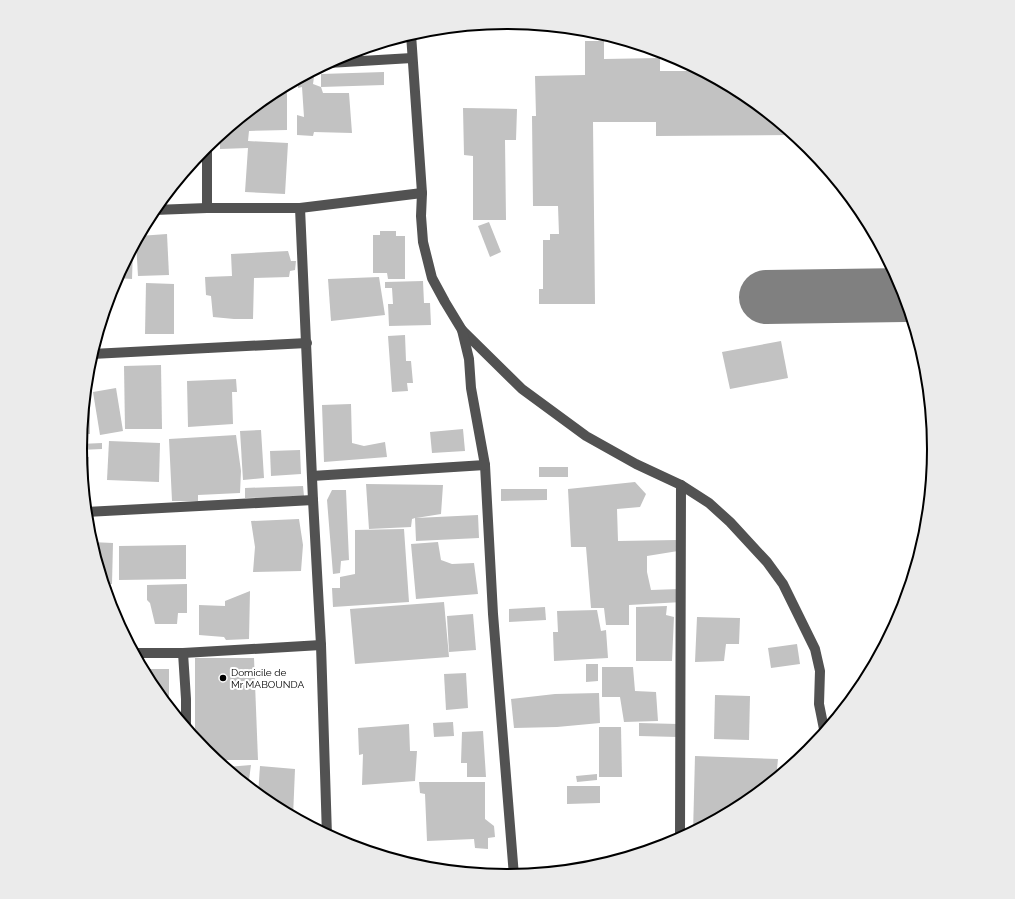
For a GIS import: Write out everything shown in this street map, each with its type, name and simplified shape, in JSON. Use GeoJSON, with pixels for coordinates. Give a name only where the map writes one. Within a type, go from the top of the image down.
{"type":"FeatureCollection","features":[{"type":"Feature","properties":{"kind":"street"},"geometry":{"type":"LineString","coordinates":[[411,40],[422,193],[421,216],[423,242],[432,278],[445,302],[462,330],[522,389],[586,436],[636,464],[681,485],[709,503],[730,522],[767,562],[783,584],[815,649],[820,671],[819,704],[824,727]]}},
{"type":"Feature","properties":{"kind":"street"},"geometry":{"type":"LineString","coordinates":[[345,62],[412,58]]}},
{"type":"Feature","properties":{"kind":"street"},"geometry":{"type":"LineString","coordinates":[[207,155],[207,208]]}},
{"type":"Feature","properties":{"kind":"street"},"geometry":{"type":"LineString","coordinates":[[163,210],[300,208],[422,193]]}},
{"type":"Feature","properties":{"kind":"street"},"geometry":{"type":"LineString","coordinates":[[300,208],[321,645],[327,829]]}},
{"type":"Feature","properties":{"kind":"street"},"geometry":{"type":"LineString","coordinates":[[462,330],[469,358],[471,388],[485,465],[493,614],[514,870]]}},
{"type":"Feature","properties":{"kind":"street"},"geometry":{"type":"LineString","coordinates":[[98,354],[306,343]]}},
{"type":"Feature","properties":{"kind":"street"},"geometry":{"type":"LineString","coordinates":[[312,476],[485,465]]}},
{"type":"Feature","properties":{"kind":"street"},"geometry":{"type":"LineString","coordinates":[[680,833],[681,485]]}},
{"type":"Feature","properties":{"kind":"street"},"geometry":{"type":"LineString","coordinates":[[92,512],[313,500]]}},
{"type":"Feature","properties":{"kind":"street"},"geometry":{"type":"LineString","coordinates":[[140,654],[183,653],[321,645]]}},
{"type":"Feature","properties":{"kind":"street"},"geometry":{"type":"LineString","coordinates":[[183,653],[186,721]]}},
{"type":"Feature","properties":{"kind":"building"},"geometry":{"type":"Polygon","coordinates":[[[585,41],[604,41],[604,59],[660,58],[660,71],[693,72],[718,85],[741,100],[787,135],[656,136],[656,122],[593,122],[595,304],[539,304],[539,289],[543,289],[543,240],[550,240],[550,234],[559,234],[558,206],[533,206],[532,116],[536,116],[535,76],[585,75],[585,41]]]}},
{"type":"Feature","properties":{"kind":"building"},"geometry":{"type":"Polygon","coordinates":[[[384,72],[384,85],[321,87],[321,74],[384,72]]]}},
{"type":"Feature","properties":{"kind":"building"},"geometry":{"type":"Polygon","coordinates":[[[314,77],[313,84],[321,87],[323,93],[349,93],[352,133],[314,132],[313,136],[297,135],[297,115],[304,117],[302,87],[298,88],[298,84],[314,77]]]}},
{"type":"Feature","properties":{"kind":"building"},"geometry":{"type":"Polygon","coordinates":[[[287,93],[287,130],[249,131],[248,141],[288,143],[285,194],[245,192],[248,148],[220,149],[220,142],[230,133],[274,100],[287,93]]]}},
{"type":"Feature","properties":{"kind":"building"},"geometry":{"type":"Polygon","coordinates":[[[463,108],[517,109],[516,140],[505,140],[506,220],[473,220],[473,156],[464,155],[463,108]]]}},
{"type":"Feature","properties":{"kind":"building"},"geometry":{"type":"Polygon","coordinates":[[[489,222],[501,252],[490,257],[478,226],[489,222]]]}},
{"type":"Feature","properties":{"kind":"building"},"geometry":{"type":"Polygon","coordinates":[[[380,231],[396,231],[396,236],[405,236],[405,279],[388,279],[387,273],[373,273],[373,235],[380,235],[380,231]]]}},
{"type":"Feature","properties":{"kind":"building"},"geometry":{"type":"Polygon","coordinates":[[[167,234],[169,275],[138,276],[137,251],[145,236],[167,234]]]}},
{"type":"Feature","properties":{"kind":"building"},"geometry":{"type":"Polygon","coordinates":[[[288,251],[291,261],[296,261],[295,270],[290,271],[289,277],[254,278],[253,319],[213,317],[211,296],[206,295],[205,277],[232,276],[231,254],[288,251]]]}},
{"type":"Feature","properties":{"kind":"building"},"geometry":{"type":"Polygon","coordinates":[[[133,259],[132,279],[124,278],[133,259]]]}},
{"type":"Feature","properties":{"kind":"building"},"geometry":{"type":"Polygon","coordinates":[[[379,277],[385,315],[331,321],[328,279],[379,277]]]}},
{"type":"Feature","properties":{"kind":"building"},"geometry":{"type":"Polygon","coordinates":[[[423,281],[424,303],[430,303],[431,325],[389,326],[388,304],[393,304],[392,288],[385,288],[385,282],[423,281]]]}},
{"type":"Feature","properties":{"kind":"building"},"geometry":{"type":"Polygon","coordinates":[[[146,283],[174,284],[174,334],[145,334],[146,283]]]}},
{"type":"Feature","properties":{"kind":"building"},"geometry":{"type":"Polygon","coordinates":[[[405,335],[406,361],[411,361],[413,383],[407,383],[408,391],[392,392],[388,336],[405,335]]]}},
{"type":"Feature","properties":{"kind":"building"},"geometry":{"type":"Polygon","coordinates":[[[781,341],[788,378],[730,389],[722,352],[781,341]]]}},
{"type":"Feature","properties":{"kind":"building"},"geometry":{"type":"Polygon","coordinates":[[[161,365],[162,429],[125,429],[124,366],[161,365]]]}},
{"type":"Feature","properties":{"kind":"building"},"geometry":{"type":"Polygon","coordinates":[[[236,379],[237,392],[232,392],[233,424],[188,427],[187,381],[236,379]]]}},
{"type":"Feature","properties":{"kind":"building"},"geometry":{"type":"Polygon","coordinates":[[[116,388],[123,431],[100,435],[93,392],[116,388]]]}},
{"type":"Feature","properties":{"kind":"building"},"geometry":{"type":"Polygon","coordinates":[[[90,404],[90,434],[88,434],[90,404]]]}},
{"type":"Feature","properties":{"kind":"building"},"geometry":{"type":"Polygon","coordinates":[[[351,404],[352,443],[364,446],[385,442],[387,457],[324,462],[322,405],[351,404]]]}},
{"type":"Feature","properties":{"kind":"building"},"geometry":{"type":"Polygon","coordinates":[[[463,429],[465,451],[432,453],[430,432],[463,429]]]}},
{"type":"Feature","properties":{"kind":"building"},"geometry":{"type":"Polygon","coordinates":[[[261,430],[264,478],[243,480],[240,431],[261,430]]]}},
{"type":"Feature","properties":{"kind":"building"},"geometry":{"type":"Polygon","coordinates":[[[236,435],[241,471],[240,493],[198,495],[198,501],[172,501],[169,439],[236,435]]]}},
{"type":"Feature","properties":{"kind":"building"},"geometry":{"type":"Polygon","coordinates":[[[109,441],[160,443],[159,482],[107,480],[109,441]]]}},
{"type":"Feature","properties":{"kind":"building"},"geometry":{"type":"Polygon","coordinates":[[[102,443],[102,449],[87,450],[87,444],[102,443]]]}},
{"type":"Feature","properties":{"kind":"building"},"geometry":{"type":"Polygon","coordinates":[[[300,450],[301,474],[271,476],[270,451],[300,450]]]}},
{"type":"Feature","properties":{"kind":"building"},"geometry":{"type":"Polygon","coordinates":[[[87,457],[89,457],[88,481],[87,457]]]}},
{"type":"Feature","properties":{"kind":"building"},"geometry":{"type":"Polygon","coordinates":[[[539,467],[568,467],[568,477],[539,477],[539,467]]]}},
{"type":"Feature","properties":{"kind":"building"},"geometry":{"type":"Polygon","coordinates":[[[635,482],[646,494],[640,507],[617,509],[618,541],[677,540],[678,551],[647,556],[647,572],[651,590],[680,589],[682,602],[629,605],[629,625],[606,625],[604,608],[591,608],[586,547],[571,547],[568,489],[635,482]]]}},
{"type":"Feature","properties":{"kind":"building"},"geometry":{"type":"Polygon","coordinates":[[[366,484],[443,485],[441,514],[416,518],[478,515],[479,538],[416,541],[415,518],[412,519],[411,527],[369,529],[366,484]]]}},
{"type":"Feature","properties":{"kind":"building"},"geometry":{"type":"Polygon","coordinates":[[[303,486],[304,496],[245,498],[245,488],[303,486]]]}},
{"type":"Feature","properties":{"kind":"building"},"geometry":{"type":"Polygon","coordinates":[[[501,489],[547,489],[547,500],[501,501],[501,489]]]}},
{"type":"Feature","properties":{"kind":"building"},"geometry":{"type":"Polygon","coordinates":[[[332,490],[346,490],[349,560],[341,561],[340,573],[333,574],[327,500],[332,490]]]}},
{"type":"Feature","properties":{"kind":"building"},"geometry":{"type":"Polygon","coordinates":[[[299,519],[303,545],[301,571],[253,572],[255,547],[251,521],[299,519]]]}},
{"type":"Feature","properties":{"kind":"building"},"geometry":{"type":"Polygon","coordinates":[[[404,529],[409,602],[333,607],[332,588],[340,588],[340,577],[355,574],[355,530],[404,529]]]}},
{"type":"Feature","properties":{"kind":"building"},"geometry":{"type":"Polygon","coordinates":[[[97,542],[113,543],[112,584],[109,584],[97,542]]]}},
{"type":"Feature","properties":{"kind":"building"},"geometry":{"type":"Polygon","coordinates":[[[438,542],[441,560],[452,564],[474,563],[478,594],[416,599],[411,544],[438,542]]]}},
{"type":"Feature","properties":{"kind":"building"},"geometry":{"type":"Polygon","coordinates":[[[186,545],[186,579],[119,580],[119,546],[186,545]]]}},
{"type":"Feature","properties":{"kind":"building"},"geometry":{"type":"Polygon","coordinates":[[[187,584],[187,613],[178,613],[177,624],[155,624],[150,603],[147,600],[147,585],[187,584]]]}},
{"type":"Feature","properties":{"kind":"building"},"geometry":{"type":"Polygon","coordinates":[[[250,591],[249,639],[226,640],[224,637],[199,635],[199,605],[225,606],[225,601],[250,591]]]}},
{"type":"Feature","properties":{"kind":"building"},"geometry":{"type":"Polygon","coordinates":[[[444,602],[449,657],[355,664],[350,609],[444,602]]]}},
{"type":"Feature","properties":{"kind":"building"},"geometry":{"type":"Polygon","coordinates":[[[667,606],[666,615],[674,617],[672,661],[636,661],[636,607],[667,606]]]}},
{"type":"Feature","properties":{"kind":"building"},"geometry":{"type":"Polygon","coordinates":[[[545,607],[546,620],[509,622],[509,609],[545,607]]]}},
{"type":"Feature","properties":{"kind":"building"},"geometry":{"type":"Polygon","coordinates":[[[597,610],[601,631],[606,630],[608,658],[554,661],[553,632],[558,632],[557,611],[597,610]]]}},
{"type":"Feature","properties":{"kind":"building"},"geometry":{"type":"Polygon","coordinates":[[[473,614],[476,650],[449,652],[447,616],[473,614]]]}},
{"type":"Feature","properties":{"kind":"building"},"geometry":{"type":"Polygon","coordinates":[[[697,617],[740,618],[739,644],[726,644],[724,661],[695,662],[697,617]]]}},
{"type":"Feature","properties":{"kind":"building"},"geometry":{"type":"Polygon","coordinates":[[[797,644],[800,664],[771,668],[768,648],[797,644]]]}},
{"type":"Feature","properties":{"kind":"building"},"geometry":{"type":"Polygon","coordinates":[[[195,658],[254,658],[258,760],[224,760],[195,731],[195,658]]]}},
{"type":"Feature","properties":{"kind":"building"},"geometry":{"type":"Polygon","coordinates":[[[586,664],[598,664],[598,681],[586,682],[586,664]]]}},
{"type":"Feature","properties":{"kind":"building"},"geometry":{"type":"Polygon","coordinates":[[[602,667],[633,667],[635,691],[656,692],[658,721],[624,722],[620,697],[602,697],[602,667]]]}},
{"type":"Feature","properties":{"kind":"building"},"geometry":{"type":"Polygon","coordinates":[[[149,669],[169,669],[169,698],[149,669]]]}},
{"type":"Feature","properties":{"kind":"building"},"geometry":{"type":"Polygon","coordinates":[[[466,673],[468,708],[446,710],[444,674],[466,673]]]}},
{"type":"Feature","properties":{"kind":"building"},"geometry":{"type":"Polygon","coordinates":[[[599,693],[600,723],[557,727],[514,728],[511,699],[555,694],[599,693]]]}},
{"type":"Feature","properties":{"kind":"building"},"geometry":{"type":"Polygon","coordinates":[[[715,695],[750,696],[749,740],[714,739],[715,695]]]}},
{"type":"Feature","properties":{"kind":"building"},"geometry":{"type":"Polygon","coordinates":[[[453,722],[454,736],[434,737],[433,723],[453,722]]]}},
{"type":"Feature","properties":{"kind":"building"},"geometry":{"type":"Polygon","coordinates":[[[639,723],[678,724],[678,737],[639,736],[639,723]]]}},
{"type":"Feature","properties":{"kind":"building"},"geometry":{"type":"Polygon","coordinates":[[[409,724],[410,751],[417,751],[415,781],[362,785],[363,754],[359,755],[358,728],[409,724]]]}},
{"type":"Feature","properties":{"kind":"building"},"geometry":{"type":"Polygon","coordinates":[[[599,727],[621,727],[622,777],[599,777],[599,727]]]}},
{"type":"Feature","properties":{"kind":"building"},"geometry":{"type":"Polygon","coordinates":[[[483,731],[486,777],[467,777],[467,763],[461,763],[462,732],[483,731]]]}},
{"type":"Feature","properties":{"kind":"building"},"geometry":{"type":"Polygon","coordinates":[[[695,756],[778,759],[777,772],[741,799],[718,814],[693,827],[695,756]]]}},
{"type":"Feature","properties":{"kind":"building"},"geometry":{"type":"Polygon","coordinates":[[[251,765],[249,781],[231,767],[251,765]]]}},
{"type":"Feature","properties":{"kind":"building"},"geometry":{"type":"Polygon","coordinates":[[[260,766],[295,769],[293,812],[274,799],[259,788],[260,766]]]}},
{"type":"Feature","properties":{"kind":"building"},"geometry":{"type":"Polygon","coordinates":[[[597,774],[597,780],[577,782],[576,776],[597,774]]]}},
{"type":"Feature","properties":{"kind":"building"},"geometry":{"type":"Polygon","coordinates":[[[419,782],[485,782],[485,819],[494,826],[495,837],[488,838],[488,849],[475,848],[474,839],[427,841],[425,794],[420,793],[419,782]]]}},
{"type":"Feature","properties":{"kind":"building"},"geometry":{"type":"Polygon","coordinates":[[[567,786],[600,786],[600,803],[567,804],[567,786]]]}},
{"type":"Feature","properties":{"kind":"taxiway"},"geometry":{"type":"LineString","coordinates":[[766,297],[898,295]]}},
{"type":"Feature","properties":{"kind":"place","name":"Domicile de Mr MABOUNDA"},"geometry":{"type":"Point","coordinates":[223,678]}}]}
